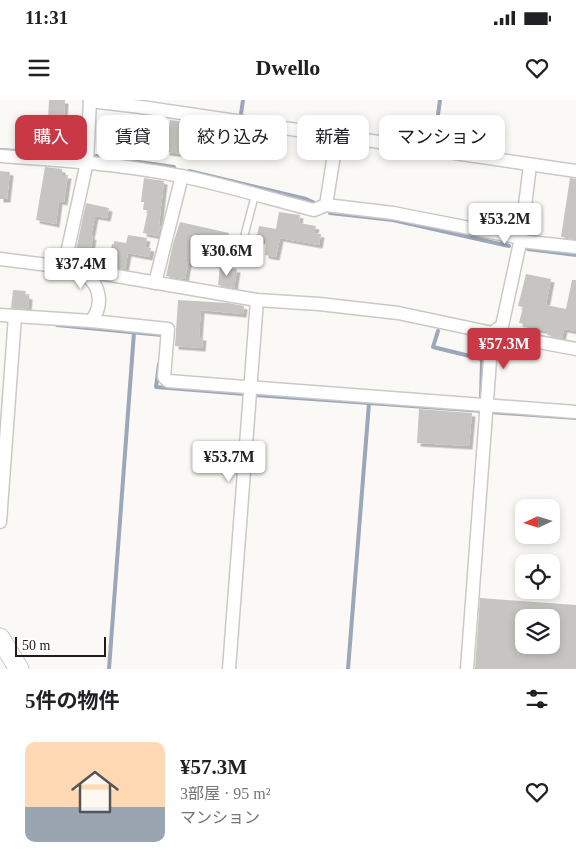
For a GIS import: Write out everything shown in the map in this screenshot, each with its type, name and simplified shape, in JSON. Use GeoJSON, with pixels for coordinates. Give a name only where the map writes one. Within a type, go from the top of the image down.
{"type":"FeatureCollection","features":[{"type":"Feature","properties":{"kind":"main road"},"geometry":{"type":"LineString","coordinates":[[0,638],[19,669]]}},
{"type":"Feature","properties":{"kind":"street"},"geometry":{"type":"LineString","coordinates":[[64,267],[87,162],[90,100],[142,103],[297,129]]}},
{"type":"Feature","properties":{"kind":"street"},"geometry":{"type":"LineString","coordinates":[[369,141],[576,171]]}},
{"type":"Feature","properties":{"kind":"street"},"geometry":{"type":"LineString","coordinates":[[0,156],[87,162],[182,176],[314,210],[326,205],[408,215],[520,239],[576,247]]}},
{"type":"Feature","properties":{"kind":"street"},"geometry":{"type":"LineString","coordinates":[[326,205],[333,160]]}},
{"type":"Feature","properties":{"kind":"street"},"geometry":{"type":"LineString","coordinates":[[492,333],[502,326],[520,239],[530,165]]}},
{"type":"Feature","properties":{"kind":"street"},"geometry":{"type":"LineString","coordinates":[[155,283],[182,176]]}},
{"type":"Feature","properties":{"kind":"street"},"geometry":{"type":"LineString","coordinates":[[0,259],[64,267],[257,300],[318,304],[398,313],[576,348]]}},
{"type":"Feature","properties":{"kind":"street"},"geometry":{"type":"LineString","coordinates":[[64,267],[86,274],[99,295],[100,303],[97,313],[91,321]]}},
{"type":"Feature","properties":{"kind":"street"},"geometry":{"type":"LineString","coordinates":[[229,669],[257,300]]}},
{"type":"Feature","properties":{"kind":"street"},"geometry":{"type":"LineString","coordinates":[[0,315],[91,321],[168,329],[164,377],[168,381],[576,412]]}},
{"type":"Feature","properties":{"kind":"street"},"geometry":{"type":"LineString","coordinates":[[0,522],[15,316]]}},
{"type":"Feature","properties":{"kind":"street"},"geometry":{"type":"LineString","coordinates":[[467,669],[492,333]]}},
{"type":"Feature","properties":{"kind":"lane"},"geometry":{"type":"LineString","coordinates":[[238,260],[255,195]]}},
{"type":"Feature","properties":{"kind":"building"},"geometry":{"type":"Polygon","coordinates":[[[49,100],[65,100],[64,115],[48,115],[49,100]]]}},
{"type":"Feature","properties":{"kind":"building"},"geometry":{"type":"Polygon","coordinates":[[[170,120],[179,121],[179,153],[169,152],[170,120]]]}},
{"type":"Feature","properties":{"kind":"building"},"geometry":{"type":"Polygon","coordinates":[[[45,167],[62,169],[62,175],[68,175],[64,202],[59,201],[56,224],[36,220],[45,167]]]}},
{"type":"Feature","properties":{"kind":"building"},"geometry":{"type":"Polygon","coordinates":[[[0,171],[10,172],[7,199],[0,199],[0,171]]]}},
{"type":"Feature","properties":{"kind":"building"},"geometry":{"type":"Polygon","coordinates":[[[144,178],[164,181],[159,225],[161,225],[158,236],[143,233],[148,210],[143,210],[144,202],[141,202],[144,178]]]}},
{"type":"Feature","properties":{"kind":"building"},"geometry":{"type":"Polygon","coordinates":[[[570,178],[576,179],[576,239],[561,237],[570,178]]]}},
{"type":"Feature","properties":{"kind":"building"},"geometry":{"type":"Polygon","coordinates":[[[86,203],[109,208],[107,218],[95,216],[88,263],[74,260],[86,203]]]}},
{"type":"Feature","properties":{"kind":"building"},"geometry":{"type":"Polygon","coordinates":[[[279,212],[300,215],[299,223],[316,226],[314,233],[321,234],[319,245],[280,238],[276,257],[265,255],[266,241],[256,240],[259,226],[276,229],[279,212]]]}},
{"type":"Feature","properties":{"kind":"building"},"geometry":{"type":"Polygon","coordinates":[[[180,222],[229,233],[227,244],[221,242],[220,245],[193,239],[185,279],[166,276],[180,222]]]}},
{"type":"Feature","properties":{"kind":"building"},"geometry":{"type":"Polygon","coordinates":[[[128,235],[147,238],[145,247],[151,248],[149,257],[128,253],[125,269],[108,266],[112,244],[114,244],[114,241],[126,243],[128,235]]]}},
{"type":"Feature","properties":{"kind":"building"},"geometry":{"type":"Polygon","coordinates":[[[220,267],[237,269],[234,288],[218,285],[220,267]]]}},
{"type":"Feature","properties":{"kind":"building"},"geometry":{"type":"Polygon","coordinates":[[[526,274],[551,279],[546,305],[566,309],[572,280],[576,280],[576,331],[564,329],[562,338],[547,335],[548,331],[524,327],[524,324],[519,323],[523,307],[518,306],[526,274]]]}},
{"type":"Feature","properties":{"kind":"building"},"geometry":{"type":"Polygon","coordinates":[[[13,290],[26,291],[25,295],[29,296],[28,309],[11,308],[13,290]]]}},
{"type":"Feature","properties":{"kind":"building"},"geometry":{"type":"Polygon","coordinates":[[[178,300],[228,303],[244,306],[243,314],[201,310],[199,337],[203,337],[202,348],[175,346],[178,300]]]}},
{"type":"Feature","properties":{"kind":"building"},"geometry":{"type":"Polygon","coordinates":[[[419,409],[472,413],[469,446],[417,443],[419,409]]]}},
{"type":"Feature","properties":{"kind":"building"},"geometry":{"type":"Polygon","coordinates":[[[480,598],[576,605],[576,669],[475,669],[480,598]]]}},
{"type":"Feature","properties":{"kind":"waterway"},"geometry":{"type":"LineString","coordinates":[[241,114],[243,100]]}},
{"type":"Feature","properties":{"kind":"waterway"},"geometry":{"type":"LineString","coordinates":[[438,115],[440,100]]}},
{"type":"Feature","properties":{"kind":"waterway"},"geometry":{"type":"LineString","coordinates":[[0,150],[15,151]]}},
{"type":"Feature","properties":{"kind":"waterway"},"geometry":{"type":"LineString","coordinates":[[96,156],[174,167]]}},
{"type":"Feature","properties":{"kind":"waterway"},"geometry":{"type":"LineString","coordinates":[[189,171],[306,199],[317,204]]}},
{"type":"Feature","properties":{"kind":"waterway"},"geometry":{"type":"LineString","coordinates":[[330,213],[393,220],[509,246]]}},
{"type":"Feature","properties":{"kind":"waterway"},"geometry":{"type":"LineString","coordinates":[[528,249],[576,255]]}},
{"type":"Feature","properties":{"kind":"waterway"},"geometry":{"type":"LineString","coordinates":[[57,325],[162,335]]}},
{"type":"Feature","properties":{"kind":"waterway"},"geometry":{"type":"LineString","coordinates":[[438,331],[433,347],[482,359],[481,400]]}},
{"type":"Feature","properties":{"kind":"waterway"},"geometry":{"type":"LineString","coordinates":[[109,669],[134,332]]}},
{"type":"Feature","properties":{"kind":"waterway"},"geometry":{"type":"LineString","coordinates":[[159,364],[156,387],[245,394]]}},
{"type":"Feature","properties":{"kind":"waterway"},"geometry":{"type":"LineString","coordinates":[[255,395],[483,411]]}},
{"type":"Feature","properties":{"kind":"waterway"},"geometry":{"type":"LineString","coordinates":[[348,669],[369,403]]}},
{"type":"Feature","properties":{"kind":"waterway"},"geometry":{"type":"LineString","coordinates":[[490,412],[576,418]]}}]}
